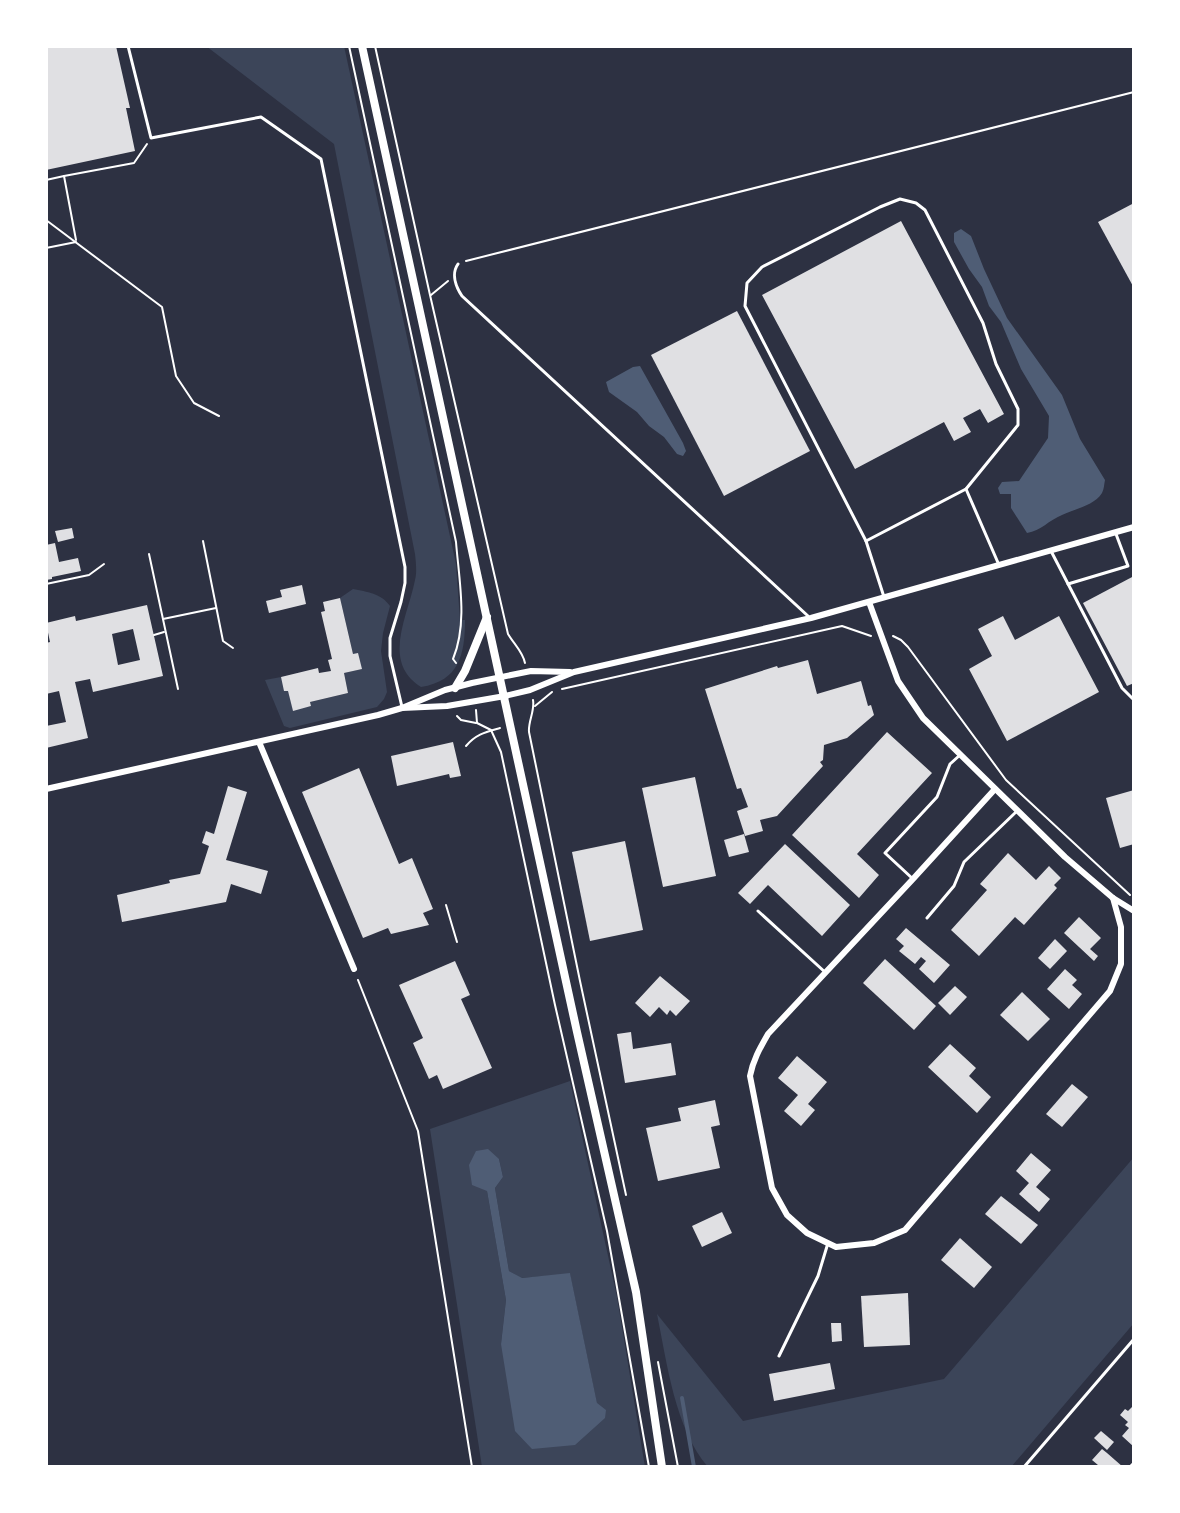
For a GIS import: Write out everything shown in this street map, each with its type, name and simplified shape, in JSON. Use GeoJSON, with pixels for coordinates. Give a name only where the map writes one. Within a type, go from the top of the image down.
{"type":"FeatureCollection","features":[{"type":"Feature","properties":{"kind":"main road"},"geometry":{"type":"LineString","coordinates":[[362,46],[636,1292],[662,1467]]}},
{"type":"Feature","properties":{"kind":"main road"},"geometry":{"type":"LineString","coordinates":[[455,688],[488,616]]}},
{"type":"Feature","properties":{"kind":"street"},"geometry":{"type":"LineString","coordinates":[[402,708],[476,702],[530,690],[574,672],[811,618],[1134,527]]}},
{"type":"Feature","properties":{"kind":"street"},"geometry":{"type":"LineString","coordinates":[[869,602],[898,681],[923,718],[1065,857],[1113,898],[1131,909]]}},
{"type":"Feature","properties":{"kind":"street"},"geometry":{"type":"LineString","coordinates":[[46,789],[368,718],[445,690],[501,677],[526,672],[574,672]]}},
{"type":"Feature","properties":{"kind":"street"},"geometry":{"type":"LineString","coordinates":[[259,742],[354,969]]}},
{"type":"Feature","properties":{"kind":"street"},"geometry":{"type":"LineString","coordinates":[[995,789],[768,1034],[753,1063],[750,1076],[772,1188],[787,1215],[807,1233],[836,1247],[874,1243],[905,1230],[1110,991],[1121,964],[1121,927],[1113,898]]}},
{"type":"Feature","properties":{"kind":"lane"},"geometry":{"type":"LineString","coordinates":[[128,46],[151,138],[261,117],[321,159],[405,567],[401,602],[390,638],[390,656],[402,708]]}},
{"type":"Feature","properties":{"kind":"lane"},"geometry":{"type":"LineString","coordinates":[[866,541],[966,489],[1018,425],[1018,409],[996,364],[983,323],[925,210],[916,203],[900,199],[762,267],[747,283],[745,306],[866,541],[884,597]]}},
{"type":"Feature","properties":{"kind":"lane"},"geometry":{"type":"LineString","coordinates":[[458,264],[455,269],[456,287],[462,296],[811,618]]}},
{"type":"Feature","properties":{"kind":"lane"},"geometry":{"type":"LineString","coordinates":[[966,489],[999,565]]}},
{"type":"Feature","properties":{"kind":"lane"},"geometry":{"type":"LineString","coordinates":[[1068,584],[1128,566],[1116,532]]}},
{"type":"Feature","properties":{"kind":"lane"},"geometry":{"type":"LineString","coordinates":[[1051,551],[1122,688],[1134,700]]}},
{"type":"Feature","properties":{"kind":"lane"},"geometry":{"type":"LineString","coordinates":[[913,879],[885,853],[937,797],[950,764],[960,755]]}},
{"type":"Feature","properties":{"kind":"lane"},"geometry":{"type":"LineString","coordinates":[[927,918],[954,886],[964,862],[1017,811]]}},
{"type":"Feature","properties":{"kind":"lane"},"geometry":{"type":"LineString","coordinates":[[758,911],[826,973]]}},
{"type":"Feature","properties":{"kind":"lane"},"geometry":{"type":"LineString","coordinates":[[779,1356],[818,1276],[828,1243]]}},
{"type":"Feature","properties":{"kind":"lane"},"geometry":{"type":"LineString","coordinates":[[1024,1467],[1134,1339]]}},
{"type":"Feature","properties":{"kind":"path"},"geometry":{"type":"LineString","coordinates":[[349,46],[456,542],[462,616],[460,644],[453,659],[465,671]]}},
{"type":"Feature","properties":{"kind":"path"},"geometry":{"type":"LineString","coordinates":[[375,46],[508,634],[523,655],[526,672]]}},
{"type":"Feature","properties":{"kind":"path"},"geometry":{"type":"LineString","coordinates":[[458,264],[1134,92]]}},
{"type":"Feature","properties":{"kind":"path"},"geometry":{"type":"LineString","coordinates":[[46,180],[134,163],[151,138]]}},
{"type":"Feature","properties":{"kind":"path"},"geometry":{"type":"LineString","coordinates":[[64,176],[77,241]]}},
{"type":"Feature","properties":{"kind":"path"},"geometry":{"type":"LineString","coordinates":[[46,220],[162,307],[176,376],[194,403],[219,416]]}},
{"type":"Feature","properties":{"kind":"path"},"geometry":{"type":"LineString","coordinates":[[46,248],[77,241]]}},
{"type":"Feature","properties":{"kind":"path"},"geometry":{"type":"LineString","coordinates":[[430,295],[455,276]]}},
{"type":"Feature","properties":{"kind":"path"},"geometry":{"type":"LineString","coordinates":[[203,541],[223,641],[233,648]]}},
{"type":"Feature","properties":{"kind":"path"},"geometry":{"type":"LineString","coordinates":[[149,554],[178,689]]}},
{"type":"Feature","properties":{"kind":"path"},"geometry":{"type":"LineString","coordinates":[[46,584],[89,575],[104,564]]}},
{"type":"Feature","properties":{"kind":"path"},"geometry":{"type":"LineString","coordinates":[[162,619],[217,608]]}},
{"type":"Feature","properties":{"kind":"path"},"geometry":{"type":"LineString","coordinates":[[534,706],[556,690],[842,626],[871,636],[895,636],[908,647],[1006,780],[1133,898],[1131,909]]}},
{"type":"Feature","properties":{"kind":"path"},"geometry":{"type":"LineString","coordinates":[[154,635],[165,632]]}},
{"type":"Feature","properties":{"kind":"path"},"geometry":{"type":"LineString","coordinates":[[530,690],[534,706],[529,732],[627,1200]]}},
{"type":"Feature","properties":{"kind":"path"},"geometry":{"type":"LineString","coordinates":[[476,702],[477,723]]}},
{"type":"Feature","properties":{"kind":"path"},"geometry":{"type":"LineString","coordinates":[[447,706],[461,720],[491,730],[501,752],[607,1231],[649,1467]]}},
{"type":"Feature","properties":{"kind":"path"},"geometry":{"type":"LineString","coordinates":[[466,746],[473,738],[491,730]]}},
{"type":"Feature","properties":{"kind":"path"},"geometry":{"type":"LineString","coordinates":[[446,905],[457,942]]}},
{"type":"Feature","properties":{"kind":"path"},"geometry":{"type":"LineString","coordinates":[[354,969],[418,1131],[472,1467]]}},
{"type":"Feature","properties":{"kind":"path"},"geometry":{"type":"LineString","coordinates":[[656,1351],[678,1467]]}},
{"type":"Feature","properties":{"kind":"shaded area"},"geometry":{"type":"Polygon","coordinates":[[[206,46],[344,46],[456,564],[460,620],[465,620],[457,664],[444,679],[434,684],[421,687],[409,677],[402,665],[400,638],[416,577],[415,554],[334,144],[206,46]]]}},
{"type":"Feature","properties":{"kind":"shaded area"},"geometry":{"type":"Polygon","coordinates":[[[961,229],[971,236],[1007,318],[1062,395],[1080,439],[1105,480],[1102,493],[1094,501],[1027,533],[1011,508],[1011,494],[1000,494],[998,488],[1002,482],[1019,481],[1048,438],[1049,416],[1021,369],[982,287],[954,242],[954,233],[961,229]]]}},
{"type":"Feature","properties":{"kind":"shaded area"},"geometry":{"type":"Polygon","coordinates":[[[640,366],[683,443],[686,451],[683,456],[677,454],[637,412],[609,392],[606,382],[640,366]]]}},
{"type":"Feature","properties":{"kind":"shaded area"},"geometry":{"type":"Polygon","coordinates":[[[353,589],[378,596],[390,606],[381,651],[387,692],[384,699],[377,707],[290,728],[284,726],[265,680],[281,677],[293,710],[311,706],[310,702],[348,693],[344,673],[361,669],[353,654],[340,598],[353,589]]]}},
{"type":"Feature","properties":{"kind":"shaded area"},"geometry":{"type":"Polygon","coordinates":[[[570,1081],[617,1297],[645,1467],[482,1467],[430,1129],[570,1081]],[[499,1159],[487,1191],[506,1300],[501,1344],[597,1404],[570,1274],[521,1278],[509,1271],[495,1188],[503,1177],[499,1159]]]}},
{"type":"Feature","properties":{"kind":"shaded area"},"geometry":{"type":"Polygon","coordinates":[[[488,1149],[499,1159],[503,1177],[495,1188],[509,1271],[522,1278],[570,1273],[597,1403],[606,1410],[605,1418],[575,1445],[532,1449],[515,1431],[501,1344],[506,1300],[487,1191],[472,1185],[469,1165],[476,1151],[488,1149]]]}},
{"type":"Feature","properties":{"kind":"shaded area"},"geometry":{"type":"Polygon","coordinates":[[[1134,1157],[1134,1323],[1011,1467],[708,1467],[697,1452],[674,1395],[657,1314],[743,1421],[944,1379],[1134,1157]]]}},
{"type":"Feature","properties":{"kind":"building"},"geometry":{"type":"Polygon","coordinates":[[[46,46],[116,46],[130,108],[126,108],[135,151],[46,170],[46,46]]]}},
{"type":"Feature","properties":{"kind":"building"},"geometry":{"type":"Polygon","coordinates":[[[1134,203],[1134,288],[1098,222],[1134,203]]]}},
{"type":"Feature","properties":{"kind":"building"},"geometry":{"type":"Polygon","coordinates":[[[901,221],[1004,414],[988,423],[980,409],[963,418],[971,432],[954,441],[944,422],[855,469],[762,295],[901,221]]]}},
{"type":"Feature","properties":{"kind":"building"},"geometry":{"type":"Polygon","coordinates":[[[737,311],[810,451],[724,496],[651,355],[737,311]]]}},
{"type":"Feature","properties":{"kind":"building"},"geometry":{"type":"Polygon","coordinates":[[[72,528],[74,538],[58,542],[55,531],[72,528]]]}},
{"type":"Feature","properties":{"kind":"building"},"geometry":{"type":"Polygon","coordinates":[[[55,543],[59,562],[78,558],[81,571],[46,580],[46,545],[55,543]]]}},
{"type":"Feature","properties":{"kind":"building"},"geometry":{"type":"Polygon","coordinates":[[[1134,576],[1134,683],[1127,686],[1083,603],[1134,576]]]}},
{"type":"Feature","properties":{"kind":"building"},"geometry":{"type":"Polygon","coordinates":[[[302,585],[306,604],[269,613],[266,601],[282,597],[280,590],[302,585]]]}},
{"type":"Feature","properties":{"kind":"building"},"geometry":{"type":"Polygon","coordinates":[[[340,598],[353,654],[358,653],[362,669],[344,673],[348,693],[310,702],[311,706],[293,711],[281,677],[318,668],[319,673],[331,671],[328,660],[332,659],[321,612],[325,611],[323,602],[340,598]]]}},
{"type":"Feature","properties":{"kind":"building"},"geometry":{"type":"Polygon","coordinates":[[[147,605],[163,676],[93,692],[90,679],[75,682],[88,738],[46,748],[46,726],[66,722],[59,691],[46,694],[46,643],[50,642],[46,623],[75,616],[76,621],[147,605]],[[133,629],[112,634],[118,665],[140,660],[133,629]]]}},
{"type":"Feature","properties":{"kind":"building"},"geometry":{"type":"Polygon","coordinates":[[[1003,616],[1015,640],[1059,616],[1099,692],[1007,741],[969,669],[992,656],[978,629],[1003,616]]]}},
{"type":"Feature","properties":{"kind":"building"},"geometry":{"type":"Polygon","coordinates":[[[808,660],[817,694],[861,681],[874,715],[847,738],[824,745],[823,760],[820,762],[823,766],[777,816],[760,820],[763,831],[745,836],[737,811],[748,807],[741,788],[737,789],[705,689],[777,666],[808,660]]]}},
{"type":"Feature","properties":{"kind":"building"},"geometry":{"type":"Polygon","coordinates":[[[887,732],[932,773],[857,854],[879,875],[859,898],[792,835],[887,732]]]}},
{"type":"Feature","properties":{"kind":"building"},"geometry":{"type":"Polygon","coordinates":[[[453,742],[461,776],[450,778],[449,774],[397,786],[391,756],[453,742]]]}},
{"type":"Feature","properties":{"kind":"building"},"geometry":{"type":"Polygon","coordinates":[[[359,768],[399,864],[412,858],[433,909],[423,913],[429,925],[391,934],[388,928],[363,938],[302,792],[359,768]]]}},
{"type":"Feature","properties":{"kind":"building"},"geometry":{"type":"Polygon","coordinates":[[[695,777],[716,876],[663,887],[642,788],[695,777]]]}},
{"type":"Feature","properties":{"kind":"building"},"geometry":{"type":"Polygon","coordinates":[[[228,786],[247,792],[226,860],[268,871],[261,894],[231,884],[226,902],[122,922],[117,895],[200,874],[209,846],[202,843],[206,831],[214,834],[228,786]]]}},
{"type":"Feature","properties":{"kind":"building"},"geometry":{"type":"Polygon","coordinates":[[[1134,790],[1134,844],[1120,848],[1106,798],[1134,790]]]}},
{"type":"Feature","properties":{"kind":"building"},"geometry":{"type":"Polygon","coordinates":[[[744,834],[749,852],[729,857],[724,840],[744,834]]]}},
{"type":"Feature","properties":{"kind":"building"},"geometry":{"type":"Polygon","coordinates":[[[625,841],[643,930],[590,941],[572,852],[625,841]]]}},
{"type":"Feature","properties":{"kind":"building"},"geometry":{"type":"Polygon","coordinates":[[[785,844],[850,905],[822,936],[768,885],[750,904],[738,893],[785,844]]]}},
{"type":"Feature","properties":{"kind":"building"},"geometry":{"type":"Polygon","coordinates":[[[1008,853],[1036,880],[1049,866],[1061,878],[1054,885],[1057,888],[1024,925],[1015,917],[979,956],[951,930],[987,890],[980,884],[1008,853]]]}},
{"type":"Feature","properties":{"kind":"building"},"geometry":{"type":"Polygon","coordinates":[[[1079,917],[1101,938],[1090,949],[1098,956],[1094,961],[1064,933],[1079,917]]]}},
{"type":"Feature","properties":{"kind":"building"},"geometry":{"type":"Polygon","coordinates":[[[906,928],[950,965],[934,983],[919,969],[926,961],[921,957],[915,964],[899,951],[904,946],[896,939],[906,928]]]}},
{"type":"Feature","properties":{"kind":"building"},"geometry":{"type":"Polygon","coordinates":[[[1055,939],[1067,951],[1050,969],[1038,958],[1055,939]]]}},
{"type":"Feature","properties":{"kind":"building"},"geometry":{"type":"Polygon","coordinates":[[[885,959],[936,1006],[914,1030],[863,983],[885,959]]]}},
{"type":"Feature","properties":{"kind":"building"},"geometry":{"type":"Polygon","coordinates":[[[455,961],[470,995],[461,999],[492,1068],[443,1089],[437,1075],[429,1079],[413,1043],[423,1038],[399,985],[455,961]]]}},
{"type":"Feature","properties":{"kind":"building"},"geometry":{"type":"Polygon","coordinates":[[[1065,969],[1077,980],[1072,985],[1082,994],[1069,1009],[1047,989],[1065,969]]]}},
{"type":"Feature","properties":{"kind":"building"},"geometry":{"type":"Polygon","coordinates":[[[660,976],[690,1001],[676,1016],[670,1010],[667,1015],[659,1007],[650,1017],[635,1003],[660,976]]]}},
{"type":"Feature","properties":{"kind":"building"},"geometry":{"type":"Polygon","coordinates":[[[955,986],[967,997],[950,1015],[938,1003],[955,986]]]}},
{"type":"Feature","properties":{"kind":"building"},"geometry":{"type":"Polygon","coordinates":[[[1022,992],[1050,1019],[1028,1041],[1000,1015],[1022,992]]]}},
{"type":"Feature","properties":{"kind":"building"},"geometry":{"type":"Polygon","coordinates":[[[631,1032],[633,1049],[671,1043],[676,1075],[625,1083],[617,1034],[631,1032]]]}},
{"type":"Feature","properties":{"kind":"building"},"geometry":{"type":"Polygon","coordinates":[[[950,1044],[976,1068],[969,1076],[991,1097],[977,1113],[928,1067],[950,1044]]]}},
{"type":"Feature","properties":{"kind":"building"},"geometry":{"type":"Polygon","coordinates":[[[797,1056],[827,1082],[808,1104],[815,1110],[801,1126],[784,1111],[798,1095],[778,1078],[797,1056]]]}},
{"type":"Feature","properties":{"kind":"building"},"geometry":{"type":"Polygon","coordinates":[[[1072,1084],[1088,1097],[1062,1127],[1046,1114],[1072,1084]]]}},
{"type":"Feature","properties":{"kind":"building"},"geometry":{"type":"Polygon","coordinates":[[[715,1100],[720,1125],[711,1127],[720,1168],[658,1181],[646,1128],[681,1121],[678,1108],[715,1100]]]}},
{"type":"Feature","properties":{"kind":"building"},"geometry":{"type":"Polygon","coordinates":[[[1031,1153],[1051,1170],[1036,1187],[1050,1199],[1039,1212],[1019,1194],[1029,1183],[1016,1171],[1031,1153]]]}},
{"type":"Feature","properties":{"kind":"building"},"geometry":{"type":"Polygon","coordinates":[[[1001,1196],[1038,1225],[1021,1244],[985,1214],[1001,1196]]]}},
{"type":"Feature","properties":{"kind":"building"},"geometry":{"type":"Polygon","coordinates":[[[722,1212],[732,1233],[702,1247],[692,1226],[722,1212]]]}},
{"type":"Feature","properties":{"kind":"building"},"geometry":{"type":"Polygon","coordinates":[[[960,1238],[992,1267],[974,1288],[941,1260],[960,1238]]]}},
{"type":"Feature","properties":{"kind":"building"},"geometry":{"type":"Polygon","coordinates":[[[908,1293],[910,1345],[864,1347],[861,1296],[908,1293]]]}},
{"type":"Feature","properties":{"kind":"building"},"geometry":{"type":"Polygon","coordinates":[[[831,1323],[841,1323],[842,1341],[832,1342],[831,1323]]]}},
{"type":"Feature","properties":{"kind":"building"},"geometry":{"type":"Polygon","coordinates":[[[830,1363],[835,1389],[774,1401],[769,1374],[830,1363]]]}},
{"type":"Feature","properties":{"kind":"building"},"geometry":{"type":"Polygon","coordinates":[[[1132,1407],[1134,1447],[1122,1436],[1129,1428],[1125,1425],[1128,1422],[1120,1415],[1132,1407]]]}},
{"type":"Feature","properties":{"kind":"building"},"geometry":{"type":"Polygon","coordinates":[[[1101,1431],[1114,1442],[1107,1450],[1094,1438],[1101,1431]]]}},
{"type":"Feature","properties":{"kind":"building"},"geometry":{"type":"Polygon","coordinates":[[[1102,1449],[1123,1467],[1096,1467],[1098,1465],[1092,1460],[1102,1449]]]}},
{"type":"Feature","properties":{"kind":"waterway"},"geometry":{"type":"LineString","coordinates":[[682,1398],[694,1467]]}}]}
